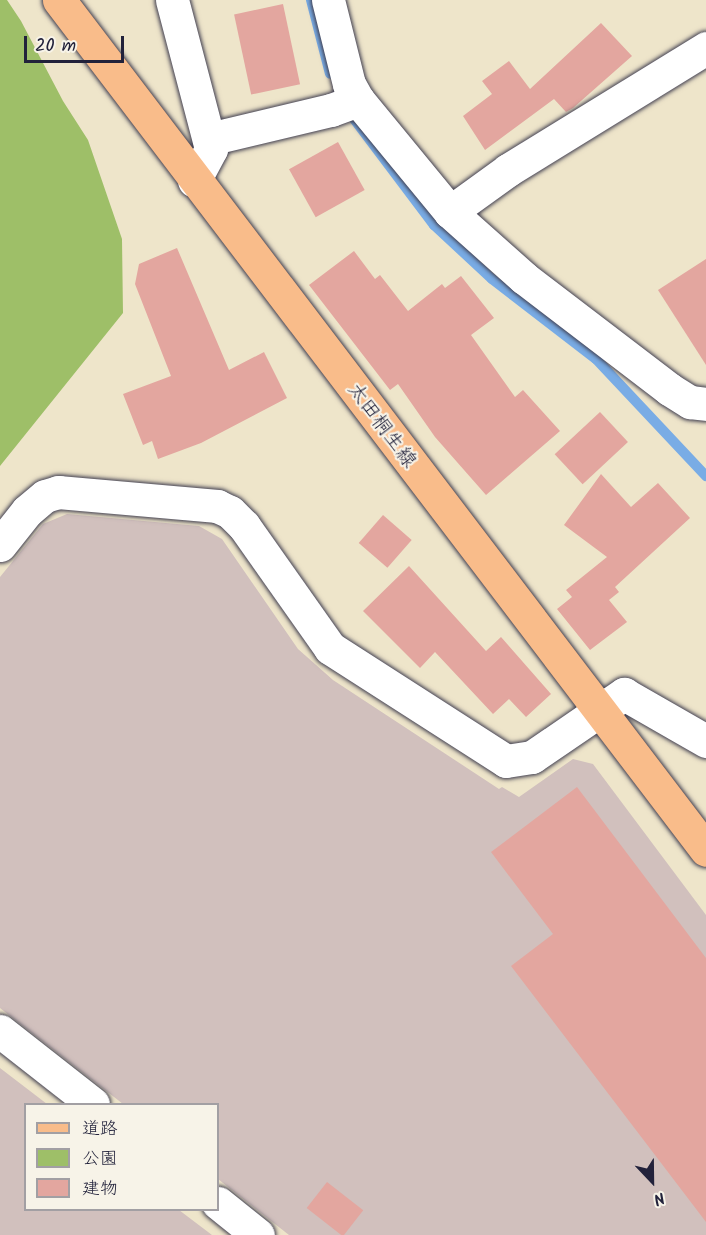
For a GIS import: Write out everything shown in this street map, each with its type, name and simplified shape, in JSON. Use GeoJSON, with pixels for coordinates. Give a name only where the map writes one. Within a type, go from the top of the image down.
{"type":"FeatureCollection","features":[{"type":"Feature","properties":{"kind":"main road","name":"太田桐生線"},"geometry":{"type":"LineString","coordinates":[[59,0],[597,711],[706,850]]}},
{"type":"Feature","properties":{"kind":"street"},"geometry":{"type":"LineString","coordinates":[[172,0],[210,139],[211,149],[194,181]]}},
{"type":"Feature","properties":{"kind":"street"},"geometry":{"type":"LineString","coordinates":[[328,0],[349,84],[347,105],[450,212],[524,278],[669,389],[690,402],[706,404]]}},
{"type":"Feature","properties":{"kind":"street"},"geometry":{"type":"LineString","coordinates":[[450,212],[508,170],[706,48]]}},
{"type":"Feature","properties":{"kind":"street"},"geometry":{"type":"LineString","coordinates":[[210,139],[347,105]]}},
{"type":"Feature","properties":{"kind":"street"},"geometry":{"type":"LineString","coordinates":[[0,545],[27,511],[45,496],[58,492],[217,506],[230,512],[244,526],[330,648],[507,761],[532,757],[624,694],[706,741]]}},
{"type":"Feature","properties":{"kind":"street"},"geometry":{"type":"LineString","coordinates":[[0,1031],[92,1103]]}},
{"type":"Feature","properties":{"kind":"street"},"geometry":{"type":"LineString","coordinates":[[219,1204],[258,1235]]}},
{"type":"Feature","properties":{"kind":"shaded area"},"geometry":{"type":"Polygon","coordinates":[[[67,514],[199,526],[222,539],[298,649],[333,680],[499,789],[502,787],[519,797],[573,759],[593,764],[706,915],[706,1235],[289,1235],[219,1180],[219,1103],[122,1103],[0,1008],[0,577],[43,524],[67,514]]]}},
{"type":"Feature","properties":{"kind":"shaded area"},"geometry":{"type":"Polygon","coordinates":[[[0,1068],[46,1103],[24,1103],[24,1211],[180,1211],[212,1235],[0,1235],[0,1068]]]}},
{"type":"Feature","properties":{"kind":"green space"},"geometry":{"type":"Polygon","coordinates":[[[0,0],[7,0],[21,21],[63,101],[88,140],[122,239],[123,313],[0,466],[0,0]]]}},
{"type":"Feature","properties":{"kind":"building"},"geometry":{"type":"Polygon","coordinates":[[[283,4],[300,84],[251,95],[234,14],[283,4]]]}},
{"type":"Feature","properties":{"kind":"building"},"geometry":{"type":"Polygon","coordinates":[[[601,23],[632,56],[573,108],[566,112],[554,99],[485,150],[463,116],[492,94],[482,81],[509,61],[530,89],[601,23]]]}},
{"type":"Feature","properties":{"kind":"building"},"geometry":{"type":"Polygon","coordinates":[[[338,142],[365,190],[316,217],[289,169],[338,142]]]}},
{"type":"Feature","properties":{"kind":"building"},"geometry":{"type":"Polygon","coordinates":[[[177,248],[229,370],[264,352],[287,398],[201,443],[158,459],[152,441],[143,445],[123,394],[171,376],[135,284],[139,264],[177,248]]]}},
{"type":"Feature","properties":{"kind":"building"},"geometry":{"type":"Polygon","coordinates":[[[354,251],[375,279],[380,275],[408,311],[442,284],[445,288],[461,276],[494,318],[471,335],[515,397],[523,390],[560,431],[486,495],[435,437],[398,384],[390,390],[309,285],[354,251]]]}},
{"type":"Feature","properties":{"kind":"building"},"geometry":{"type":"Polygon","coordinates":[[[706,259],[706,365],[658,290],[706,259]]]}},
{"type":"Feature","properties":{"kind":"building"},"geometry":{"type":"Polygon","coordinates":[[[600,412],[628,442],[583,484],[555,454],[600,412]]]}},
{"type":"Feature","properties":{"kind":"building"},"geometry":{"type":"Polygon","coordinates":[[[601,474],[631,507],[658,483],[690,518],[615,587],[619,592],[609,600],[627,622],[590,650],[557,609],[572,597],[566,590],[607,557],[564,525],[601,474]]]}},
{"type":"Feature","properties":{"kind":"building"},"geometry":{"type":"Polygon","coordinates":[[[383,515],[412,540],[387,568],[359,543],[383,515]]]}},
{"type":"Feature","properties":{"kind":"building"},"geometry":{"type":"Polygon","coordinates":[[[409,566],[486,651],[501,637],[551,694],[526,717],[509,699],[493,714],[435,652],[420,668],[363,611],[409,566]]]}},
{"type":"Feature","properties":{"kind":"building"},"geometry":{"type":"Polygon","coordinates":[[[577,787],[706,958],[706,1222],[511,966],[553,934],[491,852],[577,787]]]}},
{"type":"Feature","properties":{"kind":"building"},"geometry":{"type":"Polygon","coordinates":[[[327,1182],[363,1210],[344,1235],[341,1235],[307,1208],[327,1182]]]}},
{"type":"Feature","properties":{"kind":"waterway"},"geometry":{"type":"LineString","coordinates":[[311,0],[330,74]]}},
{"type":"Feature","properties":{"kind":"waterway"},"geometry":{"type":"LineString","coordinates":[[345,107],[434,225],[492,279],[596,359],[706,476]]}}]}
